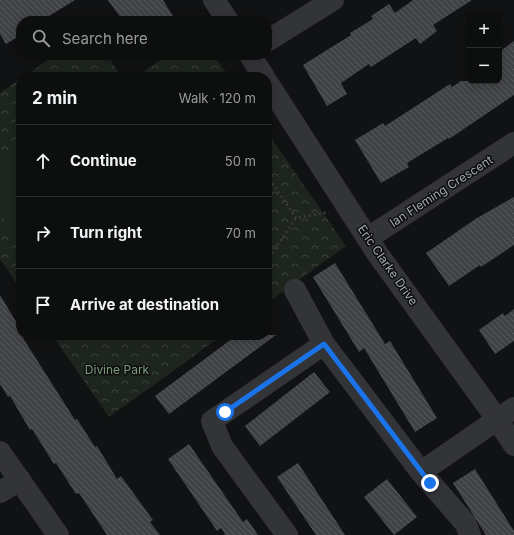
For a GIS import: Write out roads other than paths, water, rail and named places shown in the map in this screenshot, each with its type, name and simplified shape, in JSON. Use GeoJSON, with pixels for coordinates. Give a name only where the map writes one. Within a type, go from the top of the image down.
{"type":"FeatureCollection","features":[{"type":"Feature","properties":{"kind":"street"},"geometry":{"type":"LineString","coordinates":[[214,0],[225,16]]}},
{"type":"Feature","properties":{"kind":"street"},"geometry":{"type":"LineString","coordinates":[[272,38],[333,0]]}},
{"type":"Feature","properties":{"kind":"street"},"geometry":{"type":"LineString","coordinates":[[253,60],[261,72]]}},
{"type":"Feature","properties":{"kind":"street","name":"Eric Clarke Drive"},"geometry":{"type":"LineString","coordinates":[[272,90],[368,238],[506,414],[514,445]]}},
{"type":"Feature","properties":{"kind":"street","name":"Ian Fleming Crescent"},"geometry":{"type":"LineString","coordinates":[[368,238],[514,143]]}},
{"type":"Feature","properties":{"kind":"street"},"geometry":{"type":"LineString","coordinates":[[295,290],[324,344],[421,472],[466,524],[470,535]]}},
{"type":"Feature","properties":{"kind":"street"},"geometry":{"type":"LineString","coordinates":[[287,535],[222,446],[212,421],[324,344]]}},
{"type":"Feature","properties":{"kind":"street"},"geometry":{"type":"LineString","coordinates":[[421,472],[506,414]]}},
{"type":"Feature","properties":{"kind":"street"},"geometry":{"type":"LineString","coordinates":[[0,452],[58,535]]}},
{"type":"Feature","properties":{"kind":"street"},"geometry":{"type":"LineString","coordinates":[[0,492],[20,480]]}},
{"type":"Feature","properties":{"kind":"park label","name":"Divine Park"},"geometry":{"type":"Point","coordinates":[117,369]}}]}
